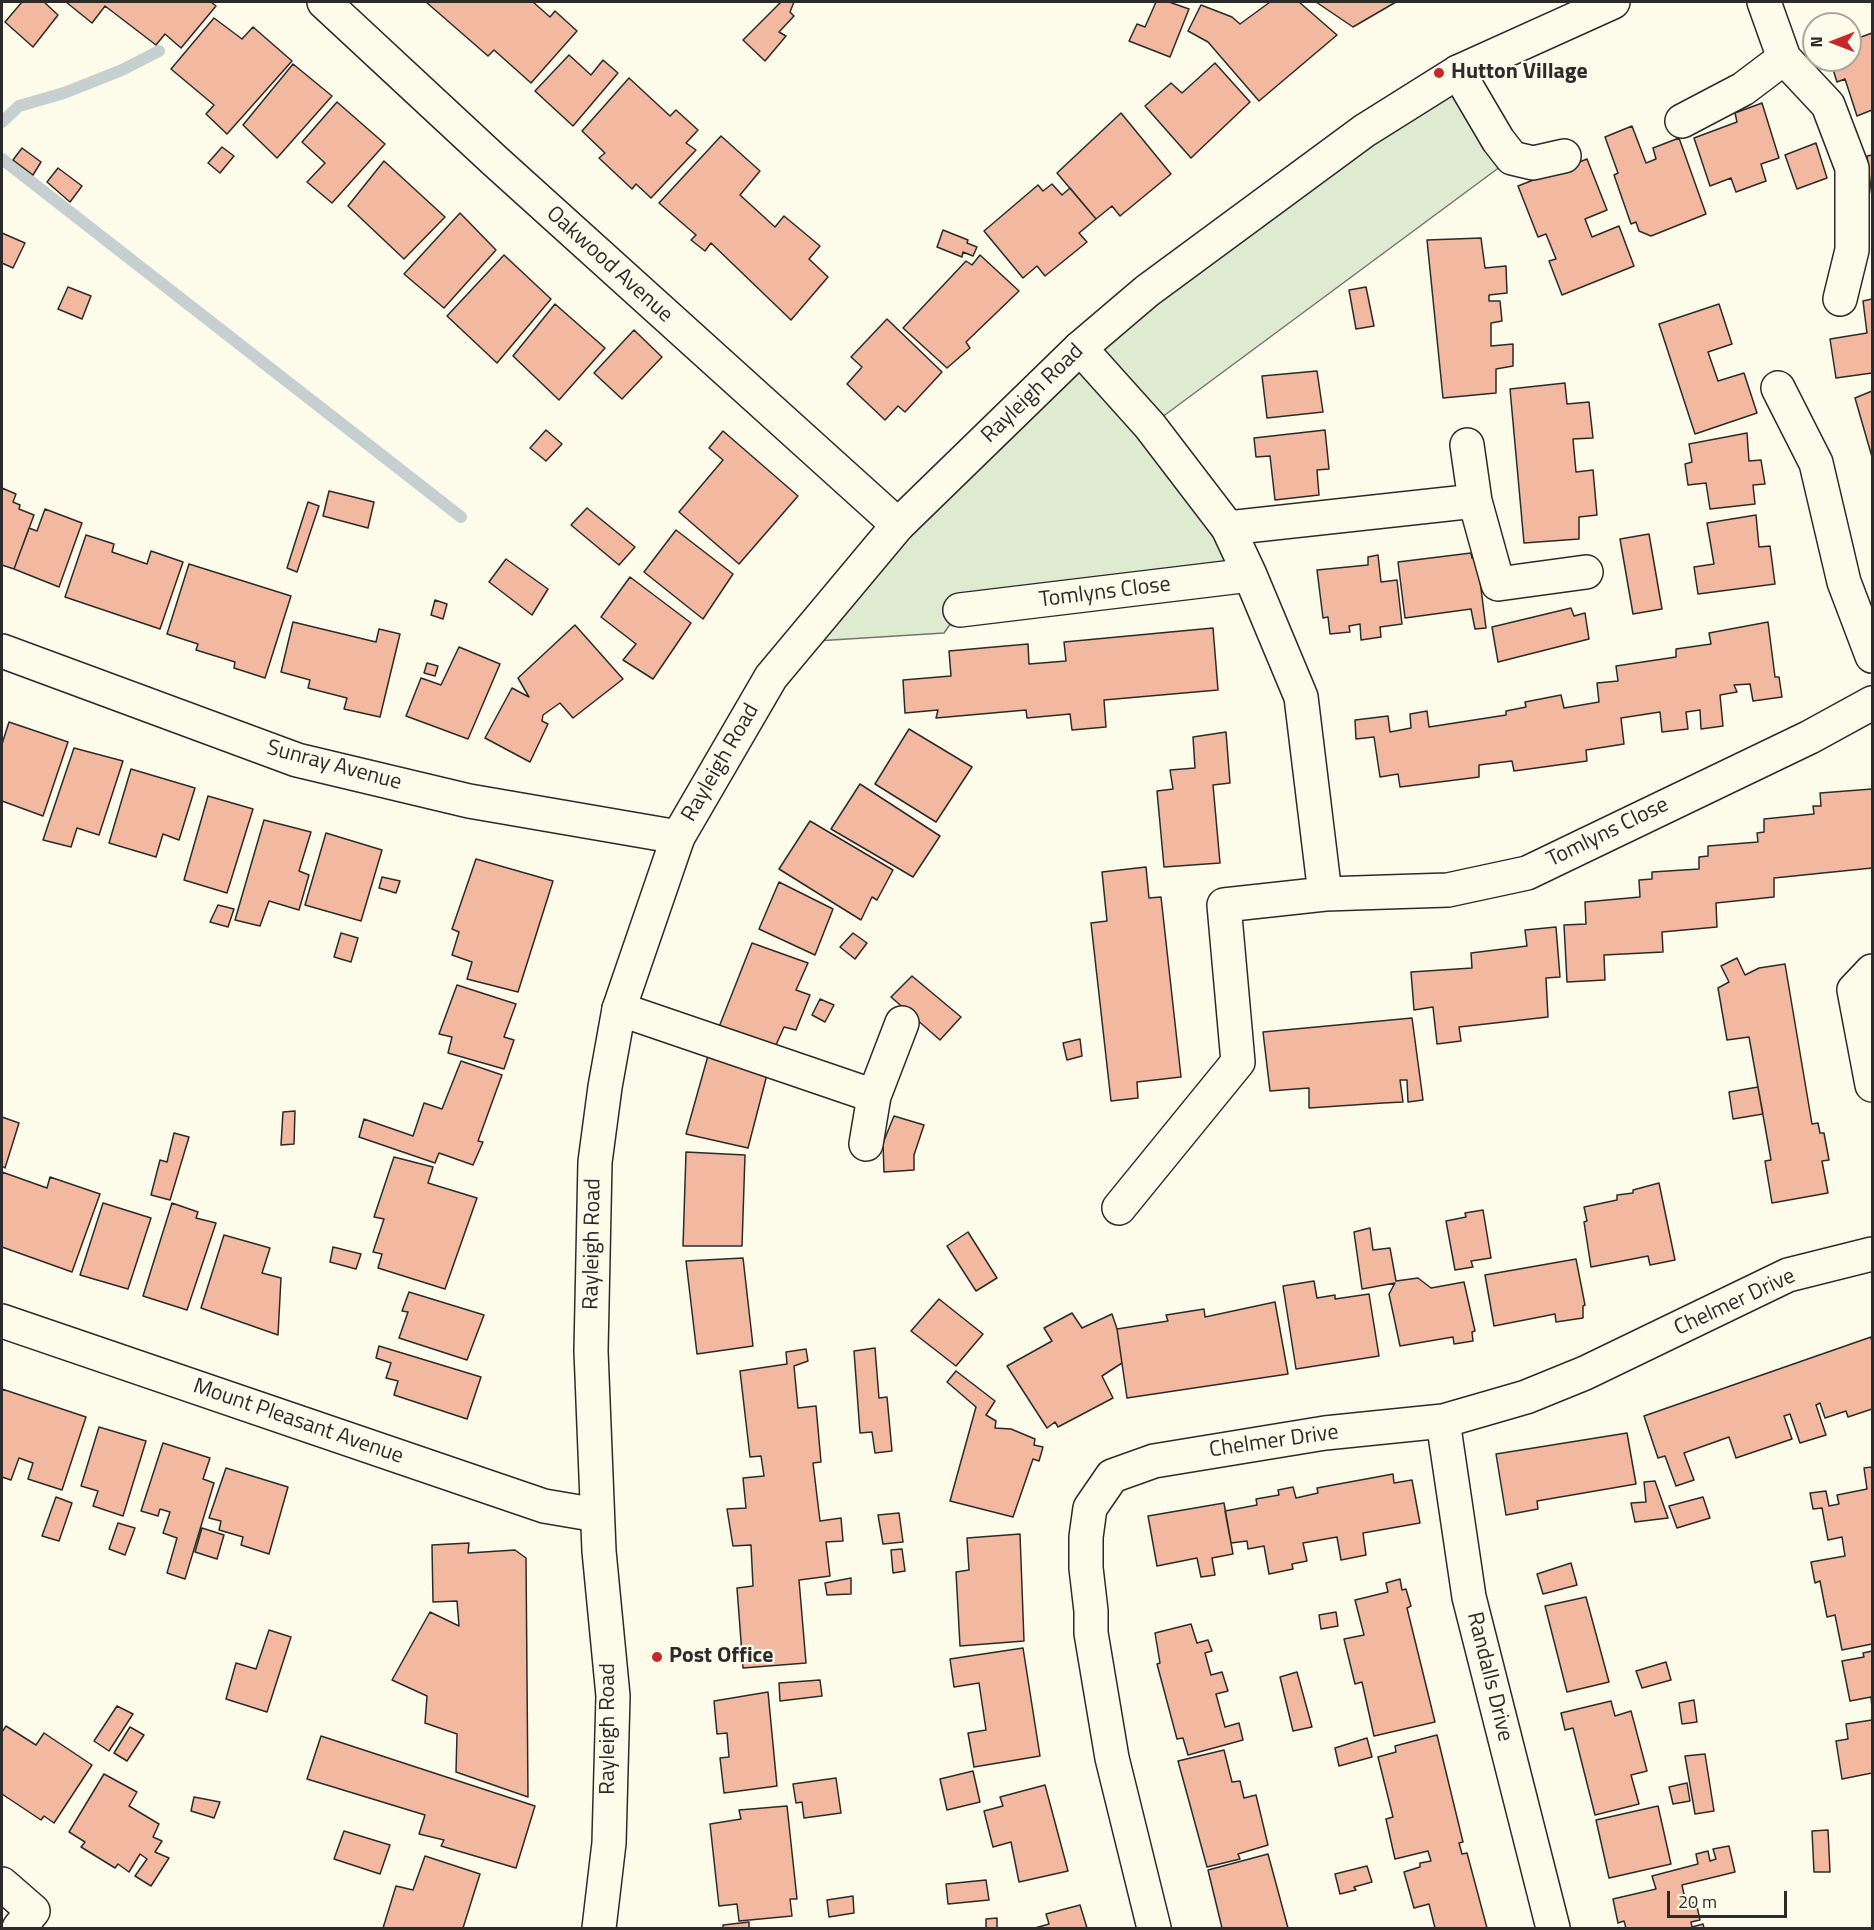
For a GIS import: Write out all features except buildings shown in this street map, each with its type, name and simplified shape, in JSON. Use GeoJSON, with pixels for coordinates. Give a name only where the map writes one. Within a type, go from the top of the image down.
{"type":"FeatureCollection","features":[{"type":"Feature","properties":{"kind":"street","name":"Oakwood Avenue"},"geometry":{"type":"LineString","coordinates":[[324,2],[494,160],[898,525]]}},
{"type":"Feature","properties":{"kind":"street","name":"Rayleigh Road"},"geometry":{"type":"LineString","coordinates":[[599,1929],[609,1843],[613,1696],[599,1551],[591,1351],[595,1162],[605,1087],[620,1009],[678,837],[771,677],[898,525],[1080,348],[1147,291],[1364,131],[1458,72],[1613,2]]}},
{"type":"Feature","properties":{"kind":"street"},"geometry":{"type":"LineString","coordinates":[[1764,2],[1784,58],[1828,105],[1852,168],[1852,250],[1840,299]]}},
{"type":"Feature","properties":{"kind":"street"},"geometry":{"type":"LineString","coordinates":[[1682,121],[1743,89],[1784,58]]}},
{"type":"Feature","properties":{"kind":"street"},"geometry":{"type":"LineString","coordinates":[[1458,72],[1498,140],[1512,158],[1533,163],[1564,156]]}},
{"type":"Feature","properties":{"kind":"street"},"geometry":{"type":"LineString","coordinates":[[1080,348],[1150,426],[1228,528],[1250,575],[1301,697],[1325,894]]}},
{"type":"Feature","properties":{"kind":"street"},"geometry":{"type":"LineString","coordinates":[[1778,388],[1816,463],[1844,582],[1872,656]]}},
{"type":"Feature","properties":{"kind":"street"},"geometry":{"type":"LineString","coordinates":[[1467,445],[1475,501],[1498,584],[1586,572]]}},
{"type":"Feature","properties":{"kind":"street"},"geometry":{"type":"LineString","coordinates":[[1228,528],[1475,501]]}},
{"type":"Feature","properties":{"kind":"street","name":"Tomlyns Close"},"geometry":{"type":"LineString","coordinates":[[960,610],[1250,575]]}},
{"type":"Feature","properties":{"kind":"street","name":"Sunray Avenue"},"geometry":{"type":"LineString","coordinates":[[2,651],[297,760],[469,801],[678,837]]}},
{"type":"Feature","properties":{"kind":"street","name":"Tomlyns Close"},"geometry":{"type":"LineString","coordinates":[[1119,1208],[1238,1062],[1224,905],[1325,894],[1448,890],[1527,873],[1872,704]]}},
{"type":"Feature","properties":{"kind":"street"},"geometry":{"type":"LineString","coordinates":[[1863,980],[1872,1085]]}},
{"type":"Feature","properties":{"kind":"street"},"geometry":{"type":"LineString","coordinates":[[620,1009],[874,1096]]}},
{"type":"Feature","properties":{"kind":"street"},"geometry":{"type":"LineString","coordinates":[[866,1144],[874,1096],[902,1023]]}},
{"type":"Feature","properties":{"kind":"street","name":"Chelmer Drive"},"geometry":{"type":"LineString","coordinates":[[1154,1929],[1112,1758],[1091,1633],[1086,1537],[1090,1509],[1112,1476],[1154,1461],[1325,1433],[1443,1421],[1526,1397],[1585,1373],[1788,1275],[1872,1254]]}},
{"type":"Feature","properties":{"kind":"street","name":"Mount Pleasant Avenue"},"geometry":{"type":"LineString","coordinates":[[2,1321],[544,1506],[597,1515]]}},
{"type":"Feature","properties":{"kind":"street","name":"Randalls Drive"},"geometry":{"type":"LineString","coordinates":[[1443,1421],[1469,1597],[1553,1929]]}},
{"type":"Feature","properties":{"kind":"street"},"geometry":{"type":"LineString","coordinates":[[2,1884],[33,1911],[19,1929]]}},
{"type":"Feature","properties":{"kind":"green space"},"geometry":{"type":"Polygon","coordinates":[[[1458,72],[1512,158],[1150,426],[1250,575],[960,610],[944,633],[800,642],[1080,348],[1458,72]]]}},
{"type":"Feature","properties":{"kind":"waterway"},"geometry":{"type":"LineString","coordinates":[[2,122],[19,106],[64,93],[122,70],[159,51]]}},
{"type":"Feature","properties":{"kind":"waterway"},"geometry":{"type":"LineString","coordinates":[[2,159],[461,517]]}},
{"type":"Feature","properties":{"kind":"place","name":"Hutton Village"},"geometry":{"type":"Point","coordinates":[1439,73]}},
{"type":"Feature","properties":{"kind":"place","name":"Post Office"},"geometry":{"type":"Point","coordinates":[657,1657]}}]}
